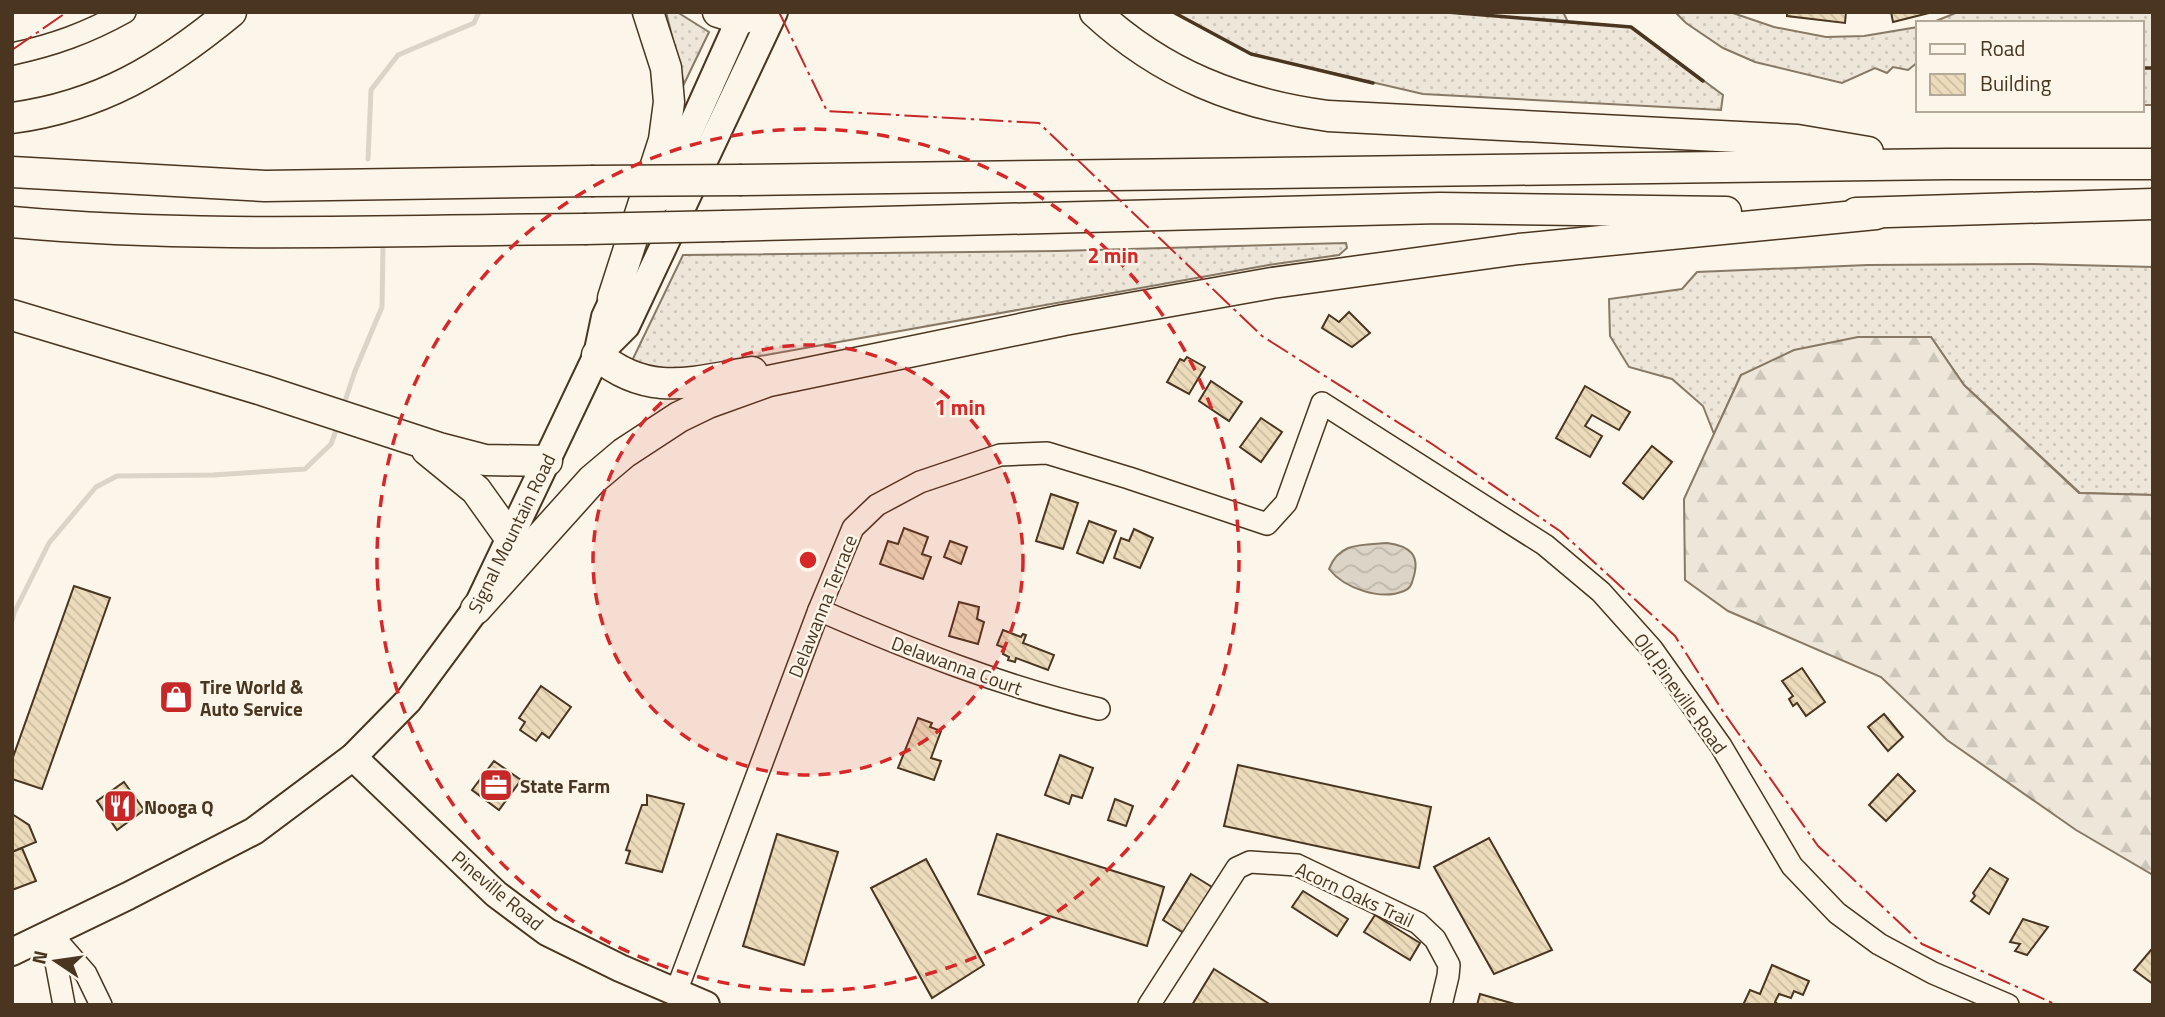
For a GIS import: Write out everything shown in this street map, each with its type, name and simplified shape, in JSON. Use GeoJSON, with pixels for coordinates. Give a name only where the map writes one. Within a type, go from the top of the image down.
{"type":"FeatureCollection","features":[{"type":"Feature","properties":{"kind":"highway"},"geometry":{"type":"LineString","coordinates":[[12,118],[75,104],[115,89],[148,73],[199,39],[231,12]]}},
{"type":"Feature","properties":{"kind":"highway"},"geometry":{"type":"LineString","coordinates":[[614,298],[664,140],[668,102],[666,68],[648,12]]}},
{"type":"Feature","properties":{"kind":"highway"},"geometry":{"type":"LineString","coordinates":[[1095,12],[1127,40],[1184,76],[1225,92],[1289,111],[1328,116],[1797,140],[1948,164]]}},
{"type":"Feature","properties":{"kind":"highway"},"geometry":{"type":"LineString","coordinates":[[12,172],[254,186],[1948,164],[2153,164]]}},
{"type":"Feature","properties":{"kind":"highway"},"geometry":{"type":"LineString","coordinates":[[12,222],[234,231],[584,229],[1440,208],[1877,214],[2153,204]]}},
{"type":"Feature","properties":{"kind":"highway"},"geometry":{"type":"LineString","coordinates":[[476,609],[592,480],[624,453],[679,417],[708,402],[769,381],[1168,301],[1396,265],[1643,236],[1877,214]]}},
{"type":"Feature","properties":{"kind":"highway"},"geometry":{"type":"LineString","coordinates":[[12,316],[262,390],[416,442],[485,460],[547,461]]}},
{"type":"Feature","properties":{"kind":"highway"},"geometry":{"type":"LineString","coordinates":[[597,355],[631,377],[676,385],[960,341]]}},
{"type":"Feature","properties":{"kind":"highway"},"geometry":{"type":"LineString","coordinates":[[416,442],[476,490],[510,539]]}},
{"type":"Feature","properties":{"kind":"main road","name":"Signal Mountain Road"},"geometry":{"type":"LineString","coordinates":[[12,953],[254,831],[352,757],[408,701],[476,609],[597,355],[626,326],[774,12]]}},
{"type":"Feature","properties":{"kind":"main road"},"geometry":{"type":"LineString","coordinates":[[597,355],[605,317],[741,14]]}},
{"type":"Feature","properties":{"kind":"main road","name":"Pineville Road"},"geometry":{"type":"LineString","coordinates":[[352,757],[496,894],[547,932],[706,1005]]}},
{"type":"Feature","properties":{"kind":"street"},"geometry":{"type":"LineString","coordinates":[[12,54],[51,46],[102,25],[125,12]]}},
{"type":"Feature","properties":{"kind":"street","name":"Delawanna Terrace"},"geometry":{"type":"LineString","coordinates":[[676,992],[819,610],[853,528],[877,505],[920,482],[1000,455],[1047,453],[1267,524],[1286,503],[1322,402]]}},
{"type":"Feature","properties":{"kind":"street","name":"Old Pineville Road"},"geometry":{"type":"LineString","coordinates":[[1322,402],[1545,545],[1601,592],[1652,649],[1721,746],[1793,866],[1837,913],[1879,944],[1922,967],[2008,1005]]}},
{"type":"Feature","properties":{"kind":"street","name":"Delawanna Court"},"geometry":{"type":"LineString","coordinates":[[819,610],[901,646],[1008,685],[1099,709]]}},
{"type":"Feature","properties":{"kind":"street","name":"Acorn Oaks Trail"},"geometry":{"type":"LineString","coordinates":[[1149,1005],[1237,868],[1250,862],[1275,861],[1297,865],[1418,923],[1435,939],[1449,965],[1441,1005]]}},
{"type":"Feature","properties":{"kind":"street"},"geometry":{"type":"LineString","coordinates":[[51,934],[64,1005]]}},
{"type":"Feature","properties":{"kind":"street"},"geometry":{"type":"LineString","coordinates":[[51,934],[86,974],[101,1005]]}},
{"type":"Feature","properties":{"kind":"green space"},"geometry":{"type":"Polygon","coordinates":[[[666,12],[677,12],[709,32],[684,84],[666,12]]]}},
{"type":"Feature","properties":{"kind":"green space"},"geometry":{"type":"Polygon","coordinates":[[[1173,12],[1563,12],[1568,22],[1631,27],[1723,95],[1721,110],[1423,94],[1251,54],[1173,12]]]}},
{"type":"Feature","properties":{"kind":"green space"},"geometry":{"type":"Polygon","coordinates":[[[1675,12],[1730,12],[1774,27],[1826,37],[1864,36],[1916,27],[1916,64],[1908,70],[1893,67],[1887,73],[1875,68],[1842,83],[1755,62],[1723,48],[1686,23],[1675,12]]]}},
{"type":"Feature","properties":{"kind":"green space"},"geometry":{"type":"Polygon","coordinates":[[[1958,12],[2153,12],[2153,105],[2144,105],[2144,21],[1936,21],[1958,12]]]}},
{"type":"Feature","properties":{"kind":"green space"},"geometry":{"type":"Polygon","coordinates":[[[1346,243],[1347,248],[1339,255],[1269,265],[665,373],[629,367],[683,255],[1057,251],[1346,243]]]}},
{"type":"Feature","properties":{"kind":"green space"},"geometry":{"type":"Polygon","coordinates":[[[2033,264],[2153,267],[2153,495],[2080,493],[1964,385],[1931,337],[1741,375],[1714,434],[1703,406],[1672,379],[1629,367],[1610,336],[1609,299],[1682,289],[1697,272],[1868,265],[2033,264]]]}},
{"type":"Feature","properties":{"kind":"green space"},"geometry":{"type":"Polygon","coordinates":[[[1858,337],[1931,337],[1964,385],[2079,493],[2153,495],[2153,875],[2076,830],[1947,740],[1881,677],[1728,611],[1685,580],[1684,499],[1741,375],[1794,350],[1858,337]]]}},
{"type":"Feature","properties":{"kind":"water"},"geometry":{"type":"Polygon","coordinates":[[[1387,543],[1412,553],[1416,564],[1415,571],[1413,581],[1406,590],[1395,594],[1363,591],[1344,582],[1329,569],[1333,560],[1345,549],[1387,543]]]}},
{"type":"Feature","properties":{"kind":"building"},"geometry":{"type":"Polygon","coordinates":[[[1787,12],[1846,12],[1845,23],[1787,16],[1787,12]]]}},
{"type":"Feature","properties":{"kind":"building"},"geometry":{"type":"Polygon","coordinates":[[[1891,12],[1933,12],[1893,22],[1891,12]]]}},
{"type":"Feature","properties":{"kind":"building"},"geometry":{"type":"Polygon","coordinates":[[[1349,312],[1370,333],[1352,347],[1322,328],[1329,315],[1339,322],[1349,312]]]}},
{"type":"Feature","properties":{"kind":"building"},"geometry":{"type":"Polygon","coordinates":[[[1187,357],[1205,367],[1189,394],[1167,382],[1180,359],[1184,361],[1187,357]]]}},
{"type":"Feature","properties":{"kind":"building"},"geometry":{"type":"Polygon","coordinates":[[[1211,381],[1242,402],[1229,421],[1199,401],[1211,381]]]}},
{"type":"Feature","properties":{"kind":"building"},"geometry":{"type":"Polygon","coordinates":[[[1585,386],[1630,412],[1619,430],[1592,415],[1585,426],[1602,436],[1590,457],[1556,438],[1585,386]]]}},
{"type":"Feature","properties":{"kind":"building"},"geometry":{"type":"Polygon","coordinates":[[[1261,418],[1282,432],[1261,462],[1240,447],[1261,418]]]}},
{"type":"Feature","properties":{"kind":"building"},"geometry":{"type":"Polygon","coordinates":[[[1652,446],[1672,462],[1643,499],[1623,483],[1652,446]]]}},
{"type":"Feature","properties":{"kind":"building"},"geometry":{"type":"Polygon","coordinates":[[[1051,494],[1078,503],[1063,549],[1036,541],[1051,494]]]}},
{"type":"Feature","properties":{"kind":"building"},"geometry":{"type":"Polygon","coordinates":[[[1089,521],[1116,531],[1103,563],[1077,553],[1089,521]]]}},
{"type":"Feature","properties":{"kind":"building"},"geometry":{"type":"Polygon","coordinates":[[[904,528],[928,537],[922,554],[931,557],[923,579],[880,564],[888,541],[898,544],[904,528]]]}},
{"type":"Feature","properties":{"kind":"building"},"geometry":{"type":"Polygon","coordinates":[[[1134,529],[1153,538],[1140,568],[1114,558],[1121,538],[1129,541],[1134,529]]]}},
{"type":"Feature","properties":{"kind":"building"},"geometry":{"type":"Polygon","coordinates":[[[950,541],[967,547],[961,564],[944,557],[950,541]]]}},
{"type":"Feature","properties":{"kind":"building"},"geometry":{"type":"Polygon","coordinates":[[[74,586],[110,598],[42,789],[12,779],[12,760],[74,586]]]}},
{"type":"Feature","properties":{"kind":"building"},"geometry":{"type":"Polygon","coordinates":[[[959,602],[979,607],[977,619],[984,622],[978,644],[949,636],[959,602]]]}},
{"type":"Feature","properties":{"kind":"building"},"geometry":{"type":"Polygon","coordinates":[[[1003,630],[1021,637],[1026,635],[1023,643],[1054,655],[1048,670],[1016,658],[1015,662],[1008,660],[1009,657],[1003,654],[1005,648],[997,645],[1003,630]]]}},
{"type":"Feature","properties":{"kind":"building"},"geometry":{"type":"Polygon","coordinates":[[[1802,668],[1825,702],[1806,716],[1797,703],[1793,706],[1789,699],[1793,696],[1782,681],[1802,668]]]}},
{"type":"Feature","properties":{"kind":"building"},"geometry":{"type":"Polygon","coordinates":[[[541,686],[571,707],[549,738],[542,733],[536,741],[520,730],[525,722],[519,718],[541,686]]]}},
{"type":"Feature","properties":{"kind":"building"},"geometry":{"type":"Polygon","coordinates":[[[1884,714],[1903,737],[1888,751],[1868,727],[1884,714]]]}},
{"type":"Feature","properties":{"kind":"building"},"geometry":{"type":"Polygon","coordinates":[[[918,718],[932,723],[930,727],[941,731],[931,758],[941,761],[934,780],[898,768],[918,718]]]}},
{"type":"Feature","properties":{"kind":"building"},"geometry":{"type":"Polygon","coordinates":[[[1060,755],[1093,768],[1082,798],[1072,795],[1069,804],[1045,795],[1060,755]]]}},
{"type":"Feature","properties":{"kind":"building","name":"State Farm"},"geometry":{"type":"Polygon","coordinates":[[[494,761],[521,780],[499,810],[472,790],[494,761]]]}},
{"type":"Feature","properties":{"kind":"building"},"geometry":{"type":"Polygon","coordinates":[[[1238,765],[1431,807],[1419,868],[1224,826],[1238,765]]]}},
{"type":"Feature","properties":{"kind":"building"},"geometry":{"type":"Polygon","coordinates":[[[1898,774],[1915,791],[1886,821],[1869,805],[1898,774]]]}},
{"type":"Feature","properties":{"kind":"building","name":"Nooga Q"},"geometry":{"type":"Polygon","coordinates":[[[124,782],[144,810],[117,830],[97,801],[124,782]]]}},
{"type":"Feature","properties":{"kind":"building"},"geometry":{"type":"Polygon","coordinates":[[[647,795],[684,804],[662,872],[626,863],[630,851],[626,850],[642,805],[647,805],[647,795]]]}},
{"type":"Feature","properties":{"kind":"building"},"geometry":{"type":"Polygon","coordinates":[[[1115,799],[1133,806],[1126,826],[1108,820],[1115,799]]]}},
{"type":"Feature","properties":{"kind":"building"},"geometry":{"type":"Polygon","coordinates":[[[12,814],[29,825],[36,842],[12,852],[12,814]]]}},
{"type":"Feature","properties":{"kind":"building"},"geometry":{"type":"Polygon","coordinates":[[[777,834],[838,852],[804,965],[743,946],[777,834]]]}},
{"type":"Feature","properties":{"kind":"building"},"geometry":{"type":"Polygon","coordinates":[[[997,834],[1164,887],[1147,946],[978,894],[997,834]]]}},
{"type":"Feature","properties":{"kind":"building"},"geometry":{"type":"Polygon","coordinates":[[[1489,838],[1552,950],[1494,974],[1434,867],[1489,838]]]}},
{"type":"Feature","properties":{"kind":"building"},"geometry":{"type":"Polygon","coordinates":[[[22,848],[36,881],[12,890],[12,852],[22,848]]]}},
{"type":"Feature","properties":{"kind":"building"},"geometry":{"type":"Polygon","coordinates":[[[926,859],[984,965],[932,998],[871,888],[926,859]]]}},
{"type":"Feature","properties":{"kind":"building"},"geometry":{"type":"Polygon","coordinates":[[[1990,868],[2008,879],[1989,914],[1971,901],[1975,896],[1973,893],[1990,868]]]}},
{"type":"Feature","properties":{"kind":"building"},"geometry":{"type":"Polygon","coordinates":[[[1191,874],[1212,887],[1184,933],[1163,920],[1191,874]]]}},
{"type":"Feature","properties":{"kind":"building"},"geometry":{"type":"Polygon","coordinates":[[[1303,891],[1348,919],[1337,936],[1292,907],[1303,891]]]}},
{"type":"Feature","properties":{"kind":"building"},"geometry":{"type":"Polygon","coordinates":[[[1375,915],[1420,943],[1410,960],[1364,932],[1375,915]]]}},
{"type":"Feature","properties":{"kind":"building"},"geometry":{"type":"Polygon","coordinates":[[[2023,919],[2048,927],[2027,955],[2015,951],[2020,944],[2010,942],[2023,919]]]}},
{"type":"Feature","properties":{"kind":"building"},"geometry":{"type":"Polygon","coordinates":[[[2151,950],[2153,952],[2153,984],[2134,970],[2151,950]]]}},
{"type":"Feature","properties":{"kind":"building"},"geometry":{"type":"Polygon","coordinates":[[[1772,965],[1809,981],[1803,995],[1794,991],[1791,998],[1779,994],[1775,1002],[1779,1005],[1743,1005],[1750,990],[1760,994],[1772,965]]]}},
{"type":"Feature","properties":{"kind":"building"},"geometry":{"type":"Polygon","coordinates":[[[1214,969],[1271,1005],[1192,1005],[1214,969]]]}},
{"type":"Feature","properties":{"kind":"building"},"geometry":{"type":"Polygon","coordinates":[[[1480,994],[1518,1005],[1477,1005],[1480,994]]]}},
{"type":"Feature","properties":{"kind":"waterway"},"geometry":{"type":"LineString","coordinates":[[368,159],[371,90],[398,55],[474,23],[479,12]]}},
{"type":"Feature","properties":{"kind":"waterway"},"geometry":{"type":"LineString","coordinates":[[344,404],[382,307],[383,248]]}},
{"type":"Feature","properties":{"kind":"waterway"},"geometry":{"type":"LineString","coordinates":[[12,621],[49,543],[96,487],[117,476],[213,475],[305,469],[331,444],[337,428]]}},
{"type":"Feature","properties":{"kind":"wall"},"geometry":{"type":"LineString","coordinates":[[1173,12],[1251,54],[1373,83]]}},
{"type":"Feature","properties":{"kind":"wall"},"geometry":{"type":"LineString","coordinates":[[1447,12],[1631,27],[1703,81]]}},
{"type":"Feature","properties":{"kind":"wall"},"geometry":{"type":"LineString","coordinates":[[2144,68],[2153,68]]}},
{"type":"Feature","properties":{"kind":"power"},"geometry":{"type":"LineString","coordinates":[[12,50],[67,12]]}},
{"type":"Feature","properties":{"kind":"power"},"geometry":{"type":"LineString","coordinates":[[779,12],[827,111],[1039,123],[1262,336],[1432,444],[1560,531],[1675,636],[1724,713],[1818,846],[1922,944],[2057,1005]]}},
{"type":"Feature","properties":{"kind":"place","name":"Tire World & Auto Service"},"geometry":{"type":"Point","coordinates":[176,697]}},
{"type":"Feature","properties":{"kind":"place","name":"State Farm"},"geometry":{"type":"Point","coordinates":[496,785]}},
{"type":"Feature","properties":{"kind":"place","name":"Nooga Q"},"geometry":{"type":"Point","coordinates":[120,806]}}]}
